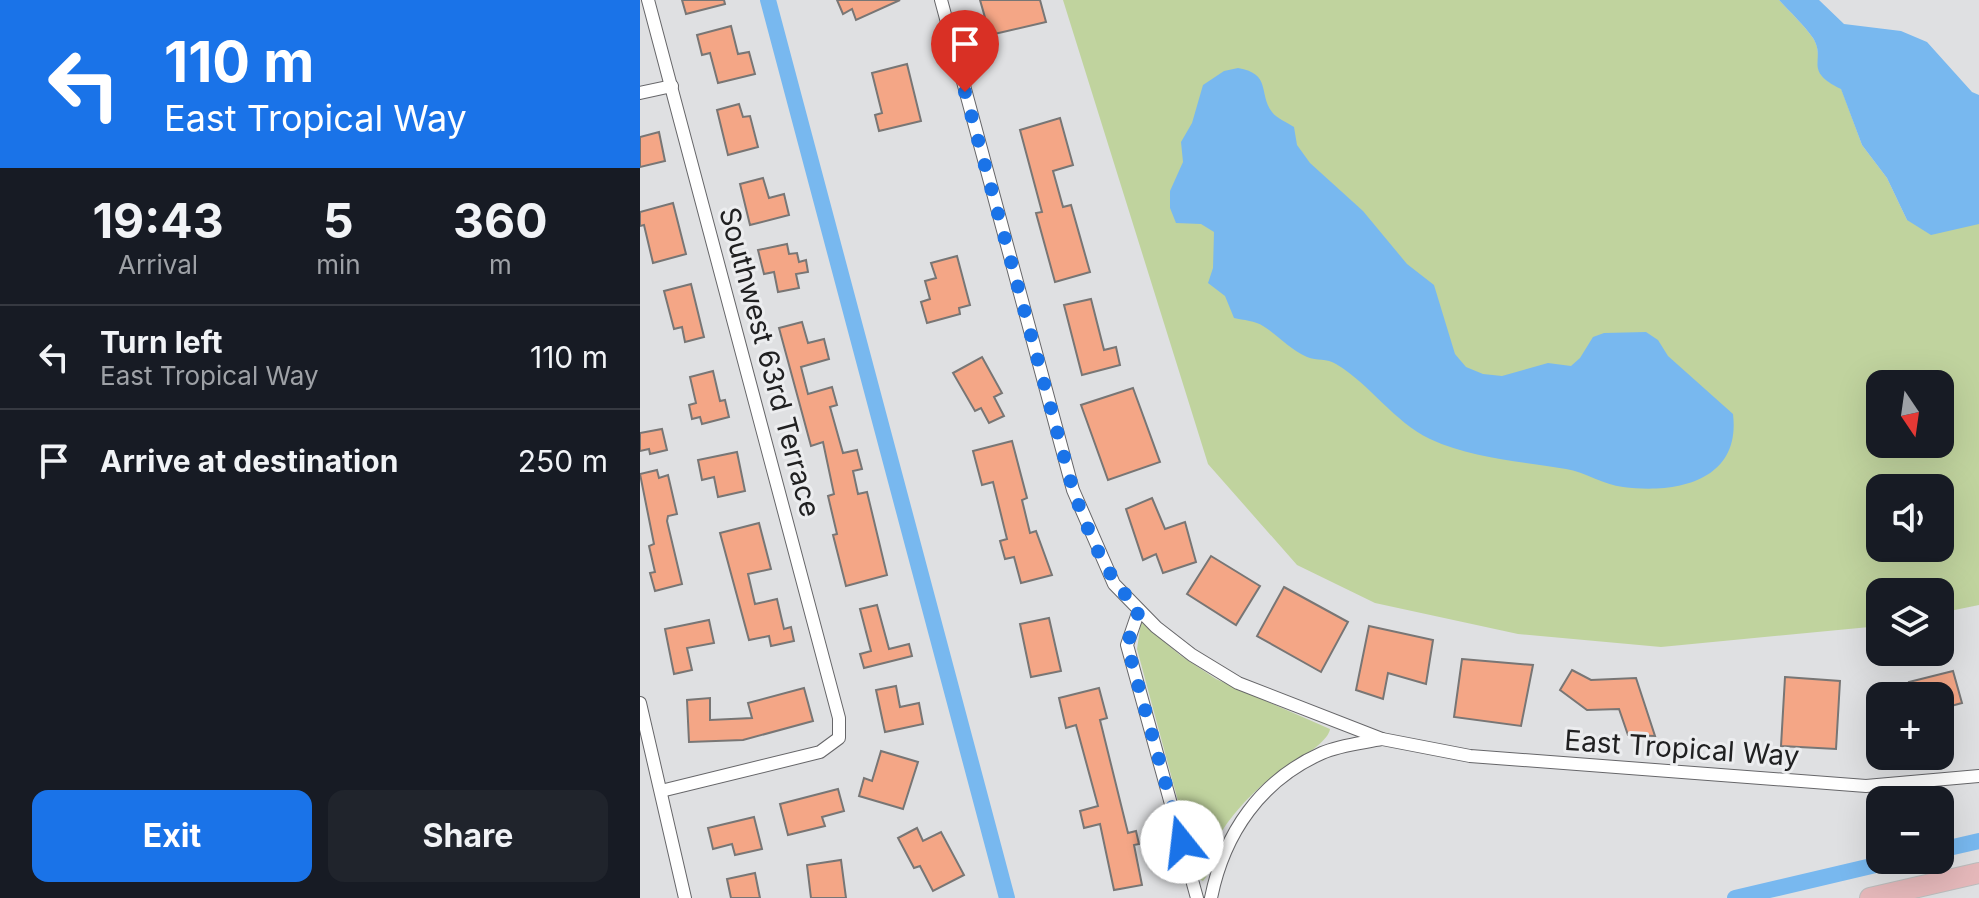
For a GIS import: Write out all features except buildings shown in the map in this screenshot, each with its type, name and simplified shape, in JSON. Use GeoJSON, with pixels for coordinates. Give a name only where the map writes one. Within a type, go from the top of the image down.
{"type":"FeatureCollection","features":[{"type":"Feature","properties":{"kind":"main road"},"geometry":{"type":"LineString","coordinates":[[1870,898],[1979,873]]}},
{"type":"Feature","properties":{"kind":"street","name":"Southwest 63rd Terrace"},"geometry":{"type":"LineString","coordinates":[[648,0],[839,718],[839,738],[820,752],[661,791]]}},
{"type":"Feature","properties":{"kind":"street","name":"East Tropical Way"},"geometry":{"type":"LineString","coordinates":[[941,0],[1073,490],[1095,548],[1114,584],[1192,655],[1238,683],[1382,739],[1470,756],[1866,786],[1979,776]]}},
{"type":"Feature","properties":{"kind":"street"},"geometry":{"type":"LineString","coordinates":[[640,93],[672,86]]}},
{"type":"Feature","properties":{"kind":"street"},"geometry":{"type":"LineString","coordinates":[[1139,610],[1127,645],[1197,898]]}},
{"type":"Feature","properties":{"kind":"street"},"geometry":{"type":"LineString","coordinates":[[641,710],[685,898]]}},
{"type":"Feature","properties":{"kind":"street","name":"East Tropical Way"},"geometry":{"type":"LineString","coordinates":[[1211,898],[1222,859],[1250,805],[1283,774],[1324,752],[1382,739]]}},
{"type":"Feature","properties":{"kind":"green space"},"geometry":{"type":"Polygon","coordinates":[[[1063,0],[1779,0],[1813,38],[1817,46],[1819,71],[1829,82],[1841,88],[1862,145],[1887,178],[1907,220],[1979,224],[1979,605],[1954,610],[1954,578],[1866,578],[1866,627],[1661,647],[1518,634],[1375,603],[1297,565],[1208,464],[1063,0]]]}},
{"type":"Feature","properties":{"kind":"green space"},"geometry":{"type":"Polygon","coordinates":[[[1141,622],[1180,655],[1216,679],[1330,729],[1311,751],[1260,787],[1234,814],[1218,838],[1210,869],[1203,881],[1199,879],[1137,649],[1141,622]]]}},
{"type":"Feature","properties":{"kind":"water"},"geometry":{"type":"Polygon","coordinates":[[[1779,0],[1819,0],[1844,24],[1901,31],[1927,42],[1972,92],[1979,95],[1979,224],[1931,235],[1907,220],[1887,178],[1862,145],[1841,89],[1819,71],[1817,46],[1813,38],[1779,0]]]}},
{"type":"Feature","properties":{"kind":"water"},"geometry":{"type":"Polygon","coordinates":[[[1238,68],[1249,71],[1260,80],[1272,112],[1294,127],[1297,145],[1310,163],[1363,211],[1407,264],[1434,285],[1455,354],[1466,367],[1483,374],[1502,376],[1548,363],[1571,366],[1593,337],[1604,333],[1646,332],[1658,340],[1668,356],[1733,414],[1733,437],[1727,455],[1716,468],[1684,485],[1644,489],[1616,486],[1566,469],[1463,451],[1417,431],[1336,364],[1307,357],[1260,324],[1234,318],[1225,296],[1208,283],[1213,268],[1214,232],[1201,224],[1176,223],[1170,208],[1170,191],[1183,162],[1181,142],[1192,123],[1203,85],[1224,71],[1238,68]]]}},
{"type":"Feature","properties":{"kind":"waterway"},"geometry":{"type":"LineString","coordinates":[[768,0],[1007,898]]}},
{"type":"Feature","properties":{"kind":"waterway"},"geometry":{"type":"LineString","coordinates":[[1954,847],[1979,841]]}},
{"type":"Feature","properties":{"kind":"waterway"},"geometry":{"type":"LineString","coordinates":[[1735,898],[1866,867]]}},
{"type":"Feature","properties":{"kind":"route"},"geometry":{"type":"LineString","coordinates":[[965,92],[1073,490],[1095,548],[1114,584],[1139,610],[1127,645],[1182,842]]}}]}
